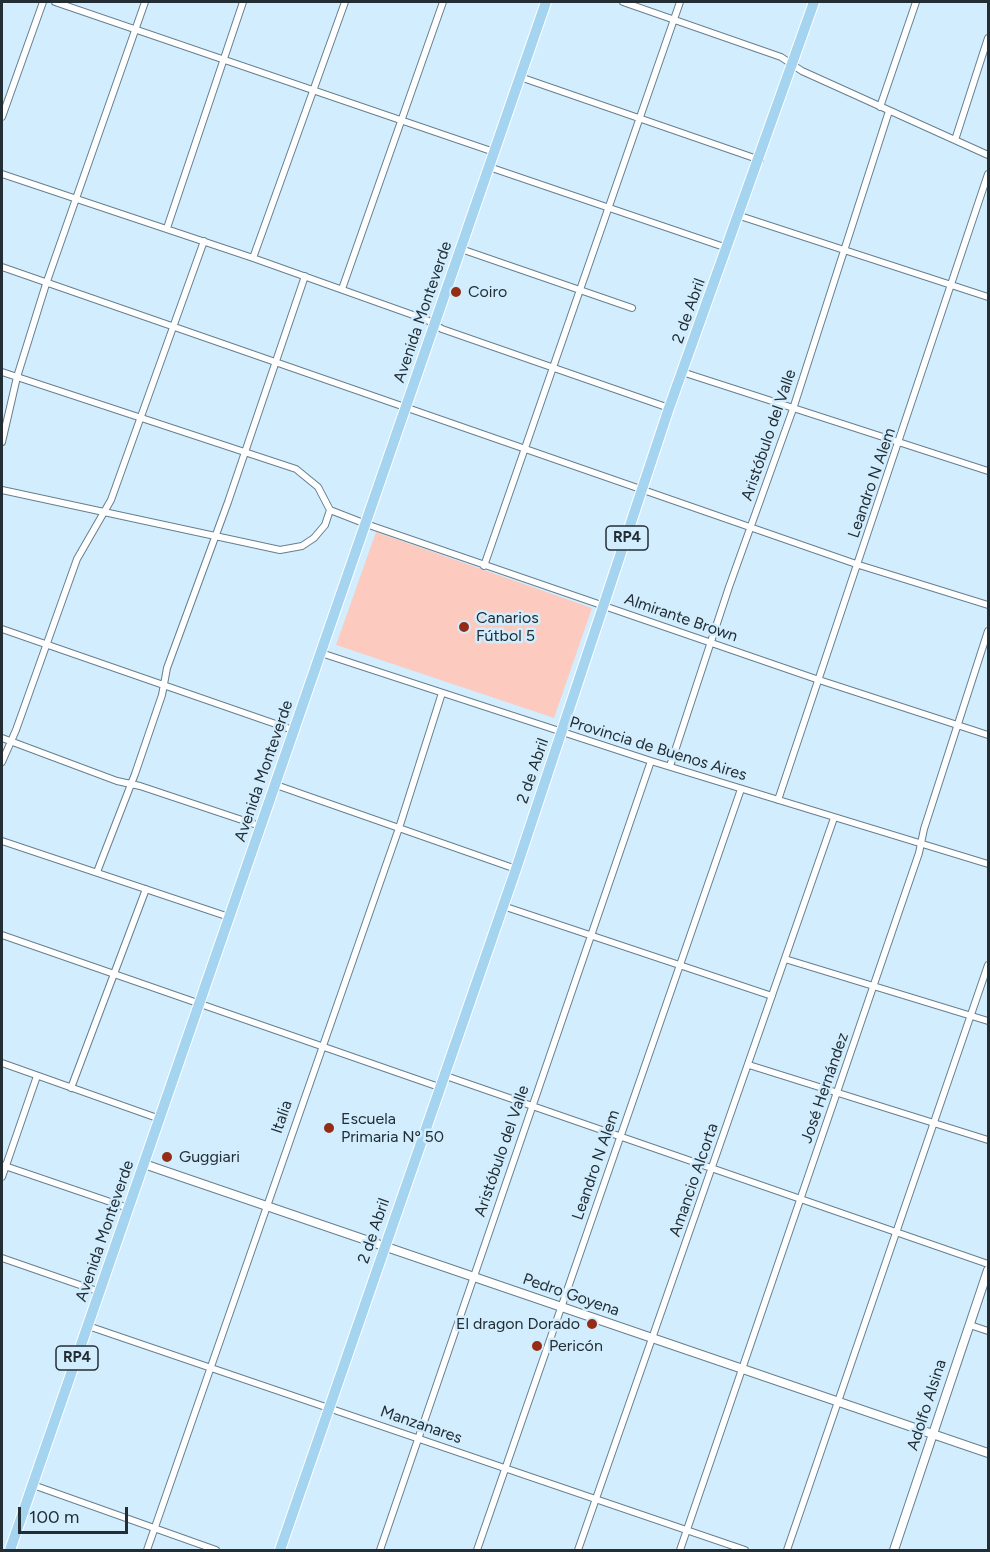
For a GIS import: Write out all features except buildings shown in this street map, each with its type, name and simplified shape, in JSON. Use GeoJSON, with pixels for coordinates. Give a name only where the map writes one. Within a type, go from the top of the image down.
{"type":"FeatureCollection","features":[{"type":"Feature","properties":{"kind":"main road","name":"Avenida Monteverde"},"geometry":{"type":"LineString","coordinates":[[10,1551],[546,2]]}},
{"type":"Feature","properties":{"kind":"main road","name":"2 de Abril"},"geometry":{"type":"LineString","coordinates":[[280,1551],[516,869],[605,607],[669,408],[760,160],[814,2]]}},
{"type":"Feature","properties":{"kind":"street"},"geometry":{"type":"LineString","coordinates":[[2,117],[43,2]]}},
{"type":"Feature","properties":{"kind":"street"},"geometry":{"type":"LineString","coordinates":[[56,2],[494,152]]}},
{"type":"Feature","properties":{"kind":"street"},"geometry":{"type":"LineString","coordinates":[[2,442],[16,377],[46,284],[144,2]]}},
{"type":"Feature","properties":{"kind":"street"},"geometry":{"type":"LineString","coordinates":[[167,228],[243,2]]}},
{"type":"Feature","properties":{"kind":"street"},"geometry":{"type":"LineString","coordinates":[[253,258],[345,2]]}},
{"type":"Feature","properties":{"kind":"street"},"geometry":{"type":"LineString","coordinates":[[342,289],[443,2]]}},
{"type":"Feature","properties":{"kind":"street"},"geometry":{"type":"LineString","coordinates":[[623,2],[781,57],[880,107],[988,154]]}},
{"type":"Feature","properties":{"kind":"street"},"geometry":{"type":"LineString","coordinates":[[484,566],[680,2]]}},
{"type":"Feature","properties":{"kind":"street"},"geometry":{"type":"LineString","coordinates":[[880,107],[916,2]]}},
{"type":"Feature","properties":{"kind":"street"},"geometry":{"type":"LineString","coordinates":[[955,140],[988,38]]}},
{"type":"Feature","properties":{"kind":"street"},"geometry":{"type":"LineString","coordinates":[[520,77],[760,160]]}},
{"type":"Feature","properties":{"kind":"street","name":"Aristóbulo del Valle"},"geometry":{"type":"LineString","coordinates":[[670,766],[793,409],[889,111]]}},
{"type":"Feature","properties":{"kind":"street"},"geometry":{"type":"LineString","coordinates":[[489,167],[728,249]]}},
{"type":"Feature","properties":{"kind":"street"},"geometry":{"type":"LineString","coordinates":[[2,174],[342,289],[435,324],[442,329],[669,408]]}},
{"type":"Feature","properties":{"kind":"street","name":"Leandro N Alem"},"geometry":{"type":"LineString","coordinates":[[778,800],[900,443],[988,174]]}},
{"type":"Feature","properties":{"kind":"street"},"geometry":{"type":"LineString","coordinates":[[740,216],[988,297]]}},
{"type":"Feature","properties":{"kind":"street"},"geometry":{"type":"LineString","coordinates":[[2,762],[77,559],[105,513],[204,241]]}},
{"type":"Feature","properties":{"kind":"street"},"geometry":{"type":"LineString","coordinates":[[461,249],[632,308]]}},
{"type":"Feature","properties":{"kind":"street"},"geometry":{"type":"LineString","coordinates":[[2,267],[859,565],[988,605]]}},
{"type":"Feature","properties":{"kind":"street"},"geometry":{"type":"LineString","coordinates":[[97,872],[130,784],[164,686],[167,668],[215,537],[304,276]]}},
{"type":"Feature","properties":{"kind":"street"},"geometry":{"type":"LineString","coordinates":[[2,372],[302,473],[318,487],[330,510],[325,525],[314,537],[291,549],[280,550],[2,490]]}},
{"type":"Feature","properties":{"kind":"street"},"geometry":{"type":"LineString","coordinates":[[682,372],[988,471]]}},
{"type":"Feature","properties":{"kind":"street","name":"Almirante Brown"},"geometry":{"type":"LineString","coordinates":[[330,510],[484,566],[988,735]]}},
{"type":"Feature","properties":{"kind":"street"},"geometry":{"type":"LineString","coordinates":[[2,629],[293,730]]}},
{"type":"Feature","properties":{"kind":"street","name":"José Hernández"},"geometry":{"type":"LineString","coordinates":[[680,1551],[874,987],[988,631]]}},
{"type":"Feature","properties":{"kind":"street","name":"Provincia de Buenos Aires"},"geometry":{"type":"LineString","coordinates":[[321,652],[562,733],[988,864]]}},
{"type":"Feature","properties":{"kind":"street","name":"Italia"},"geometry":{"type":"LineString","coordinates":[[147,1551],[399,828],[442,693]]}},
{"type":"Feature","properties":{"kind":"street"},"geometry":{"type":"LineString","coordinates":[[2,738],[130,784],[260,826]]}},
{"type":"Feature","properties":{"kind":"street","name":"Aristóbulo del Valle"},"geometry":{"type":"LineString","coordinates":[[380,1551],[651,761]]}},
{"type":"Feature","properties":{"kind":"street"},"geometry":{"type":"LineString","coordinates":[[276,785],[516,869]]}},
{"type":"Feature","properties":{"kind":"street","name":"Leandro N Alem"},"geometry":{"type":"LineString","coordinates":[[477,1551],[741,789]]}},
{"type":"Feature","properties":{"kind":"street","name":"Amancio Alcorta"},"geometry":{"type":"LineString","coordinates":[[578,1551],[834,818]]}},
{"type":"Feature","properties":{"kind":"street"},"geometry":{"type":"LineString","coordinates":[[2,841],[229,917]]}},
{"type":"Feature","properties":{"kind":"street"},"geometry":{"type":"LineString","coordinates":[[71,1088],[146,889]]}},
{"type":"Feature","properties":{"kind":"street"},"geometry":{"type":"LineString","coordinates":[[503,906],[771,996]]}},
{"type":"Feature","properties":{"kind":"street"},"geometry":{"type":"LineString","coordinates":[[2,935],[439,1088]]}},
{"type":"Feature","properties":{"kind":"street"},"geometry":{"type":"LineString","coordinates":[[785,959],[988,1021]]}},
{"type":"Feature","properties":{"kind":"street"},"geometry":{"type":"LineString","coordinates":[[787,1551],[988,965]]}},
{"type":"Feature","properties":{"kind":"street"},"geometry":{"type":"LineString","coordinates":[[2,1063],[160,1119]]}},
{"type":"Feature","properties":{"kind":"street"},"geometry":{"type":"LineString","coordinates":[[749,1065],[988,1140]]}},
{"type":"Feature","properties":{"kind":"street"},"geometry":{"type":"LineString","coordinates":[[443,1075],[988,1264]]}},
{"type":"Feature","properties":{"kind":"street"},"geometry":{"type":"LineString","coordinates":[[2,1177],[3,1166],[38,1076]]}},
{"type":"Feature","properties":{"kind":"street","name":"Pedro Goyena"},"geometry":{"type":"LineString","coordinates":[[144,1164],[988,1453]]}},
{"type":"Feature","properties":{"kind":"street"},"geometry":{"type":"LineString","coordinates":[[3,1166],[128,1208]]}},
{"type":"Feature","properties":{"kind":"street"},"geometry":{"type":"LineString","coordinates":[[2,1258],[100,1292]]}},
{"type":"Feature","properties":{"kind":"street","name":"Adolfo Alsina"},"geometry":{"type":"LineString","coordinates":[[894,1551],[988,1269]]}},
{"type":"Feature","properties":{"kind":"street"},"geometry":{"type":"LineString","coordinates":[[970,1325],[988,1331]]}},
{"type":"Feature","properties":{"kind":"street","name":"Manzanares"},"geometry":{"type":"LineString","coordinates":[[88,1326],[745,1551]]}},
{"type":"Feature","properties":{"kind":"street"},"geometry":{"type":"LineString","coordinates":[[33,1485],[216,1551]]}},
{"type":"Feature","properties":{"kind":"shaded area","name":"Canarios Fútbol 5"},"geometry":{"type":"Polygon","coordinates":[[[376,532],[592,608],[554,718],[336,645],[376,532]]]}},
{"type":"Feature","properties":{"kind":"place","name":"Coiro"},"geometry":{"type":"Point","coordinates":[456,292]}},
{"type":"Feature","properties":{"kind":"place","name":"Canarios Fútbol 5"},"geometry":{"type":"Point","coordinates":[464,627]}},
{"type":"Feature","properties":{"kind":"place","name":"Escuela Primaria Nº 50"},"geometry":{"type":"Point","coordinates":[329,1128]}},
{"type":"Feature","properties":{"kind":"place","name":"Guggiari"},"geometry":{"type":"Point","coordinates":[167,1157]}},
{"type":"Feature","properties":{"kind":"place","name":"El dragon Dorado"},"geometry":{"type":"Point","coordinates":[592,1324]}},
{"type":"Feature","properties":{"kind":"place","name":"Pericón"},"geometry":{"type":"Point","coordinates":[537,1346]}}]}
